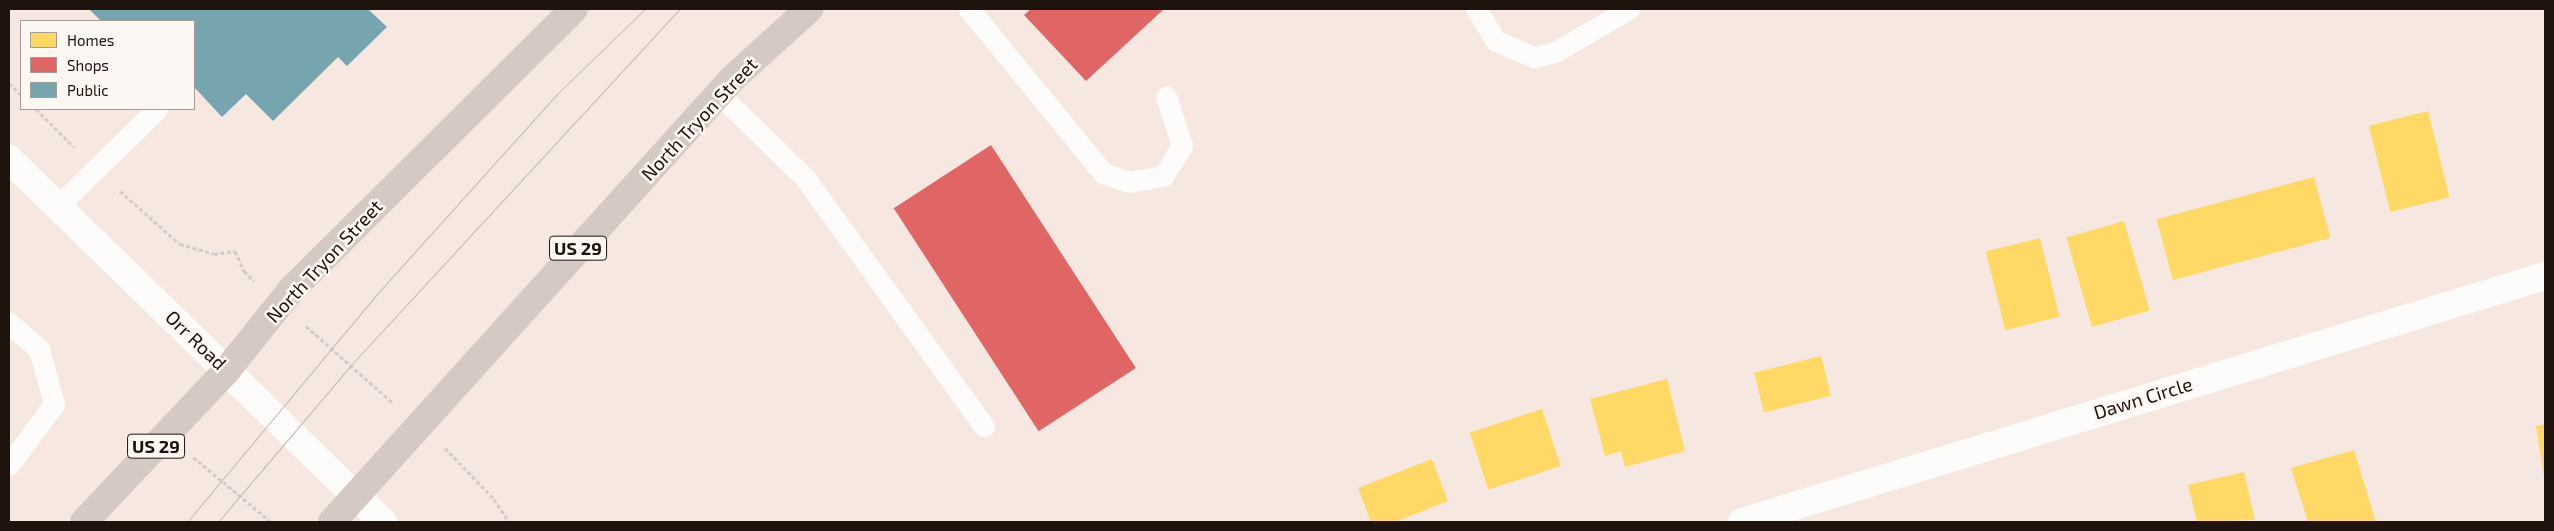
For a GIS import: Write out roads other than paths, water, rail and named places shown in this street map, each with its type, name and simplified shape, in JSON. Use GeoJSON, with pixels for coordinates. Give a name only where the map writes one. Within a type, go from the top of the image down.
{"type":"FeatureCollection","features":[{"type":"Feature","properties":{"kind":"main road","name":"North Tryon Street"},"geometry":{"type":"LineString","coordinates":[[84,522],[227,370],[292,289],[574,9]]}},
{"type":"Feature","properties":{"kind":"main road","name":"North Tryon Street"},"geometry":{"type":"LineString","coordinates":[[332,522],[355,494],[719,94],[809,9]]}},
{"type":"Feature","properties":{"kind":"street","name":"Orr Road"},"geometry":{"type":"LineString","coordinates":[[9,159],[383,522]]}},
{"type":"Feature","properties":{"kind":"street","name":"Dawn Circle"},"geometry":{"type":"LineString","coordinates":[[1742,522],[2545,276]]}},
{"type":"Feature","properties":{"kind":"lane"},"geometry":{"type":"LineString","coordinates":[[969,9],[1103,173],[1129,182],[1163,176],[1182,146],[1166,96]]}},
{"type":"Feature","properties":{"kind":"lane"},"geometry":{"type":"LineString","coordinates":[[1476,9],[1496,41],[1534,57],[1555,52],[1629,9]]}},
{"type":"Feature","properties":{"kind":"lane"},"geometry":{"type":"LineString","coordinates":[[719,94],[804,178],[984,426]]}},
{"type":"Feature","properties":{"kind":"lane"},"geometry":{"type":"LineString","coordinates":[[58,206],[155,110]]}},
{"type":"Feature","properties":{"kind":"lane"},"geometry":{"type":"LineString","coordinates":[[9,323],[39,349],[54,404],[9,465]]}},
{"type":"Feature","properties":{"kind":"tram line"},"geometry":{"type":"LineString","coordinates":[[187,522],[377,294],[557,94],[645,9]]}},
{"type":"Feature","properties":{"kind":"tram line"},"geometry":{"type":"LineString","coordinates":[[218,522],[351,365],[680,9]]}}]}
